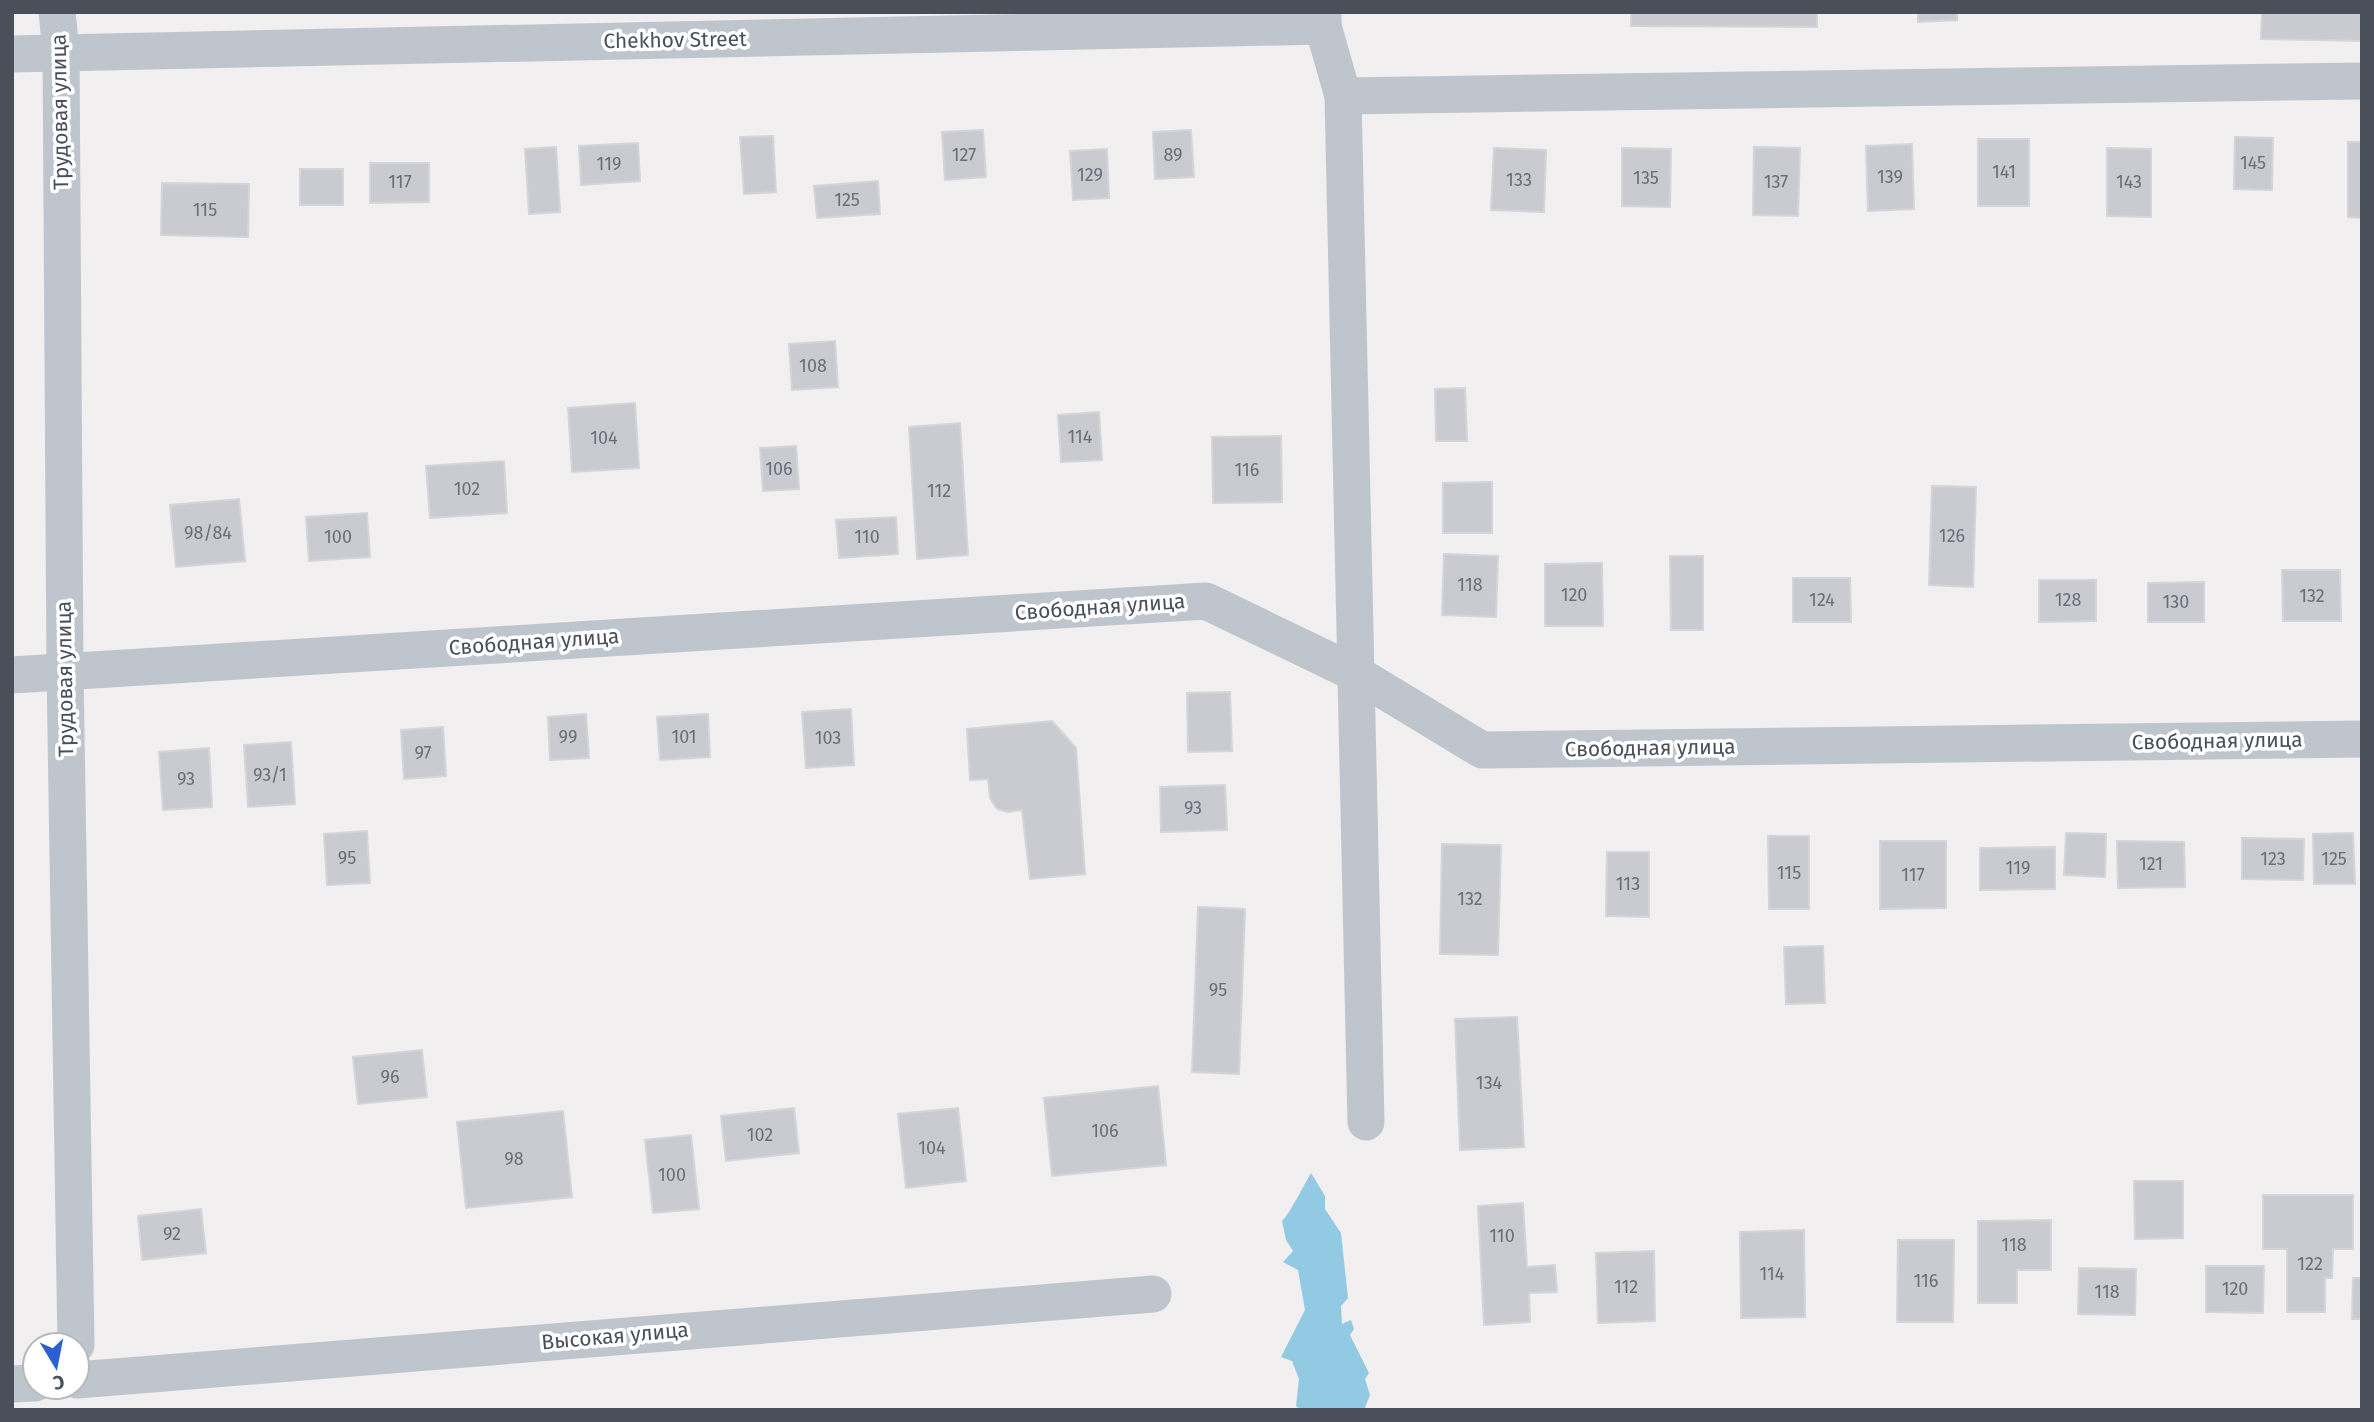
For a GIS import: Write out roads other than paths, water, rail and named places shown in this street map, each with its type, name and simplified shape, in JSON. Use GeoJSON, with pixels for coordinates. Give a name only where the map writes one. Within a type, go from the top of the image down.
{"type":"FeatureCollection","features":[{"type":"Feature","properties":{"kind":"street","name":"Трудовая улица"},"geometry":{"type":"LineString","coordinates":[[57,12],[61,52],[65,671],[76,1331]]}},
{"type":"Feature","properties":{"kind":"street","name":"Chekhov Street"},"geometry":{"type":"LineString","coordinates":[[12,54],[1323,19]]}},
{"type":"Feature","properties":{"kind":"street"},"geometry":{"type":"LineString","coordinates":[[1323,19],[1343,96],[1366,1122]]}},
{"type":"Feature","properties":{"kind":"street"},"geometry":{"type":"LineString","coordinates":[[1343,96],[2362,81]]}},
{"type":"Feature","properties":{"kind":"street","name":"Свободная улица"},"geometry":{"type":"LineString","coordinates":[[12,675],[1206,601],[1354,673],[1482,750],[2362,739]]}},
{"type":"Feature","properties":{"kind":"street","name":"Высокая улица"},"geometry":{"type":"LineString","coordinates":[[91,1379],[1153,1294]]}},
{"type":"Feature","properties":{"kind":"water"},"geometry":{"type":"Polygon","coordinates":[[[1311,1173],[1325,1196],[1325,1209],[1341,1233],[1348,1298],[1341,1306],[1342,1324],[1351,1320],[1354,1329],[1350,1335],[1369,1373],[1365,1379],[1370,1395],[1364,1410],[1301,1410],[1296,1406],[1299,1379],[1292,1361],[1281,1357],[1305,1310],[1298,1270],[1283,1262],[1293,1251],[1286,1240],[1282,1221],[1311,1173]]]}}]}
